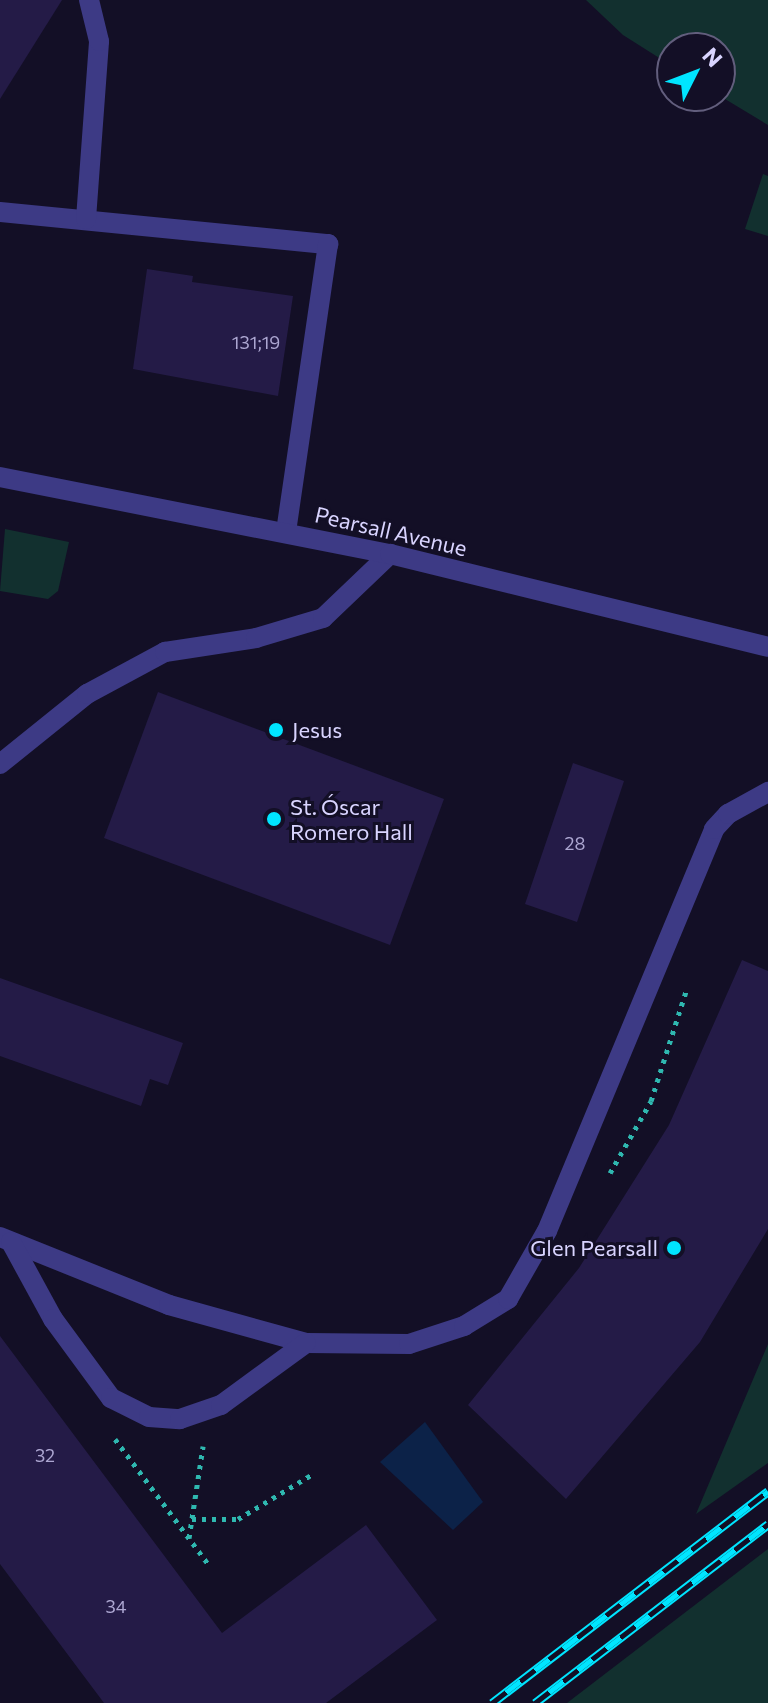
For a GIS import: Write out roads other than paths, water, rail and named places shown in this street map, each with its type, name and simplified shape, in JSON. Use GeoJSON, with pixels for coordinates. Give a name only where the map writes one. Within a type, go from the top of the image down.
{"type":"FeatureCollection","features":[{"type":"Feature","properties":{"kind":"street"},"geometry":{"type":"LineString","coordinates":[[86,219],[99,41],[89,0]]}},
{"type":"Feature","properties":{"kind":"street"},"geometry":{"type":"LineString","coordinates":[[0,212],[328,244],[286,532]]}},
{"type":"Feature","properties":{"kind":"street","name":"Pearsall Avenue"},"geometry":{"type":"LineString","coordinates":[[0,477],[390,554],[768,647]]}},
{"type":"Feature","properties":{"kind":"street"},"geometry":{"type":"LineString","coordinates":[[0,764],[87,694],[165,652],[256,638],[323,618],[390,554]]}},
{"type":"Feature","properties":{"kind":"street"},"geometry":{"type":"LineString","coordinates":[[6,1240],[169,1305],[306,1343],[409,1344],[464,1326],[508,1299],[547,1231],[705,846],[728,814],[768,792]]}},
{"type":"Feature","properties":{"kind":"street"},"geometry":{"type":"LineString","coordinates":[[6,1240],[53,1319],[111,1398],[149,1417],[180,1419],[221,1405],[306,1343]]}},
{"type":"Feature","properties":{"kind":"water"},"geometry":{"type":"Polygon","coordinates":[[[425,1422],[483,1502],[453,1530],[380,1462],[425,1422]]]}},
{"type":"Feature","properties":{"kind":"railway"},"geometry":{"type":"LineString","coordinates":[[492,1703],[768,1491]]}},
{"type":"Feature","properties":{"kind":"railway"},"geometry":{"type":"LineString","coordinates":[[535,1703],[768,1524]]}},
{"type":"Feature","properties":{"kind":"place","name":"Jesus"},"geometry":{"type":"Point","coordinates":[276,730]}},
{"type":"Feature","properties":{"kind":"place","name":"St. Óscar Romero Hall"},"geometry":{"type":"Point","coordinates":[274,819]}},
{"type":"Feature","properties":{"kind":"place","name":"Glen Pearsall"},"geometry":{"type":"Point","coordinates":[674,1248]}}]}
